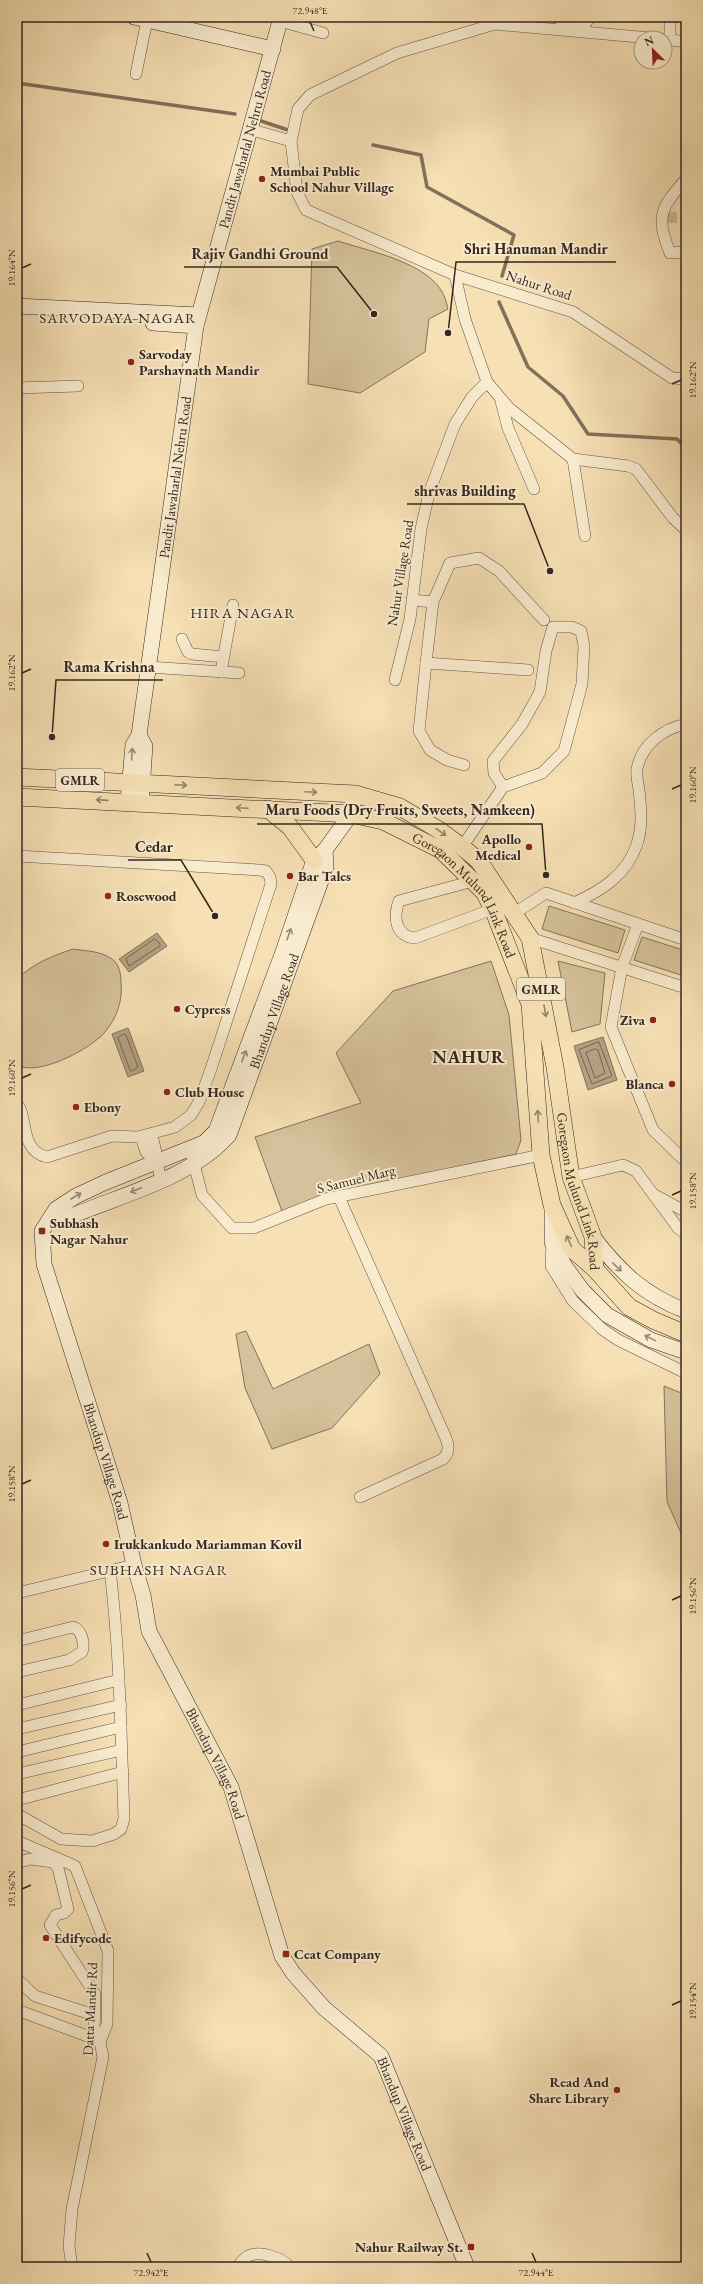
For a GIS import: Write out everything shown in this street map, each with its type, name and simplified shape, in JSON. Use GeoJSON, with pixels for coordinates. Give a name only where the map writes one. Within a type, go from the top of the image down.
{"type":"FeatureCollection","features":[{"type":"Feature","properties":{"kind":"main road","name":"GMLR"},"geometry":{"type":"LineString","coordinates":[[17,777],[136,783]]}},
{"type":"Feature","properties":{"kind":"main road","name":"Goregaon Mulund Link Road"},"geometry":{"type":"LineString","coordinates":[[136,783],[355,794],[400,807],[439,830],[479,861],[530,938],[555,1067],[571,1176],[593,1237],[595,1268]]}},
{"type":"Feature","properties":{"kind":"main road","name":"GMLR"},"geometry":{"type":"LineString","coordinates":[[17,797],[135,803]]}},
{"type":"Feature","properties":{"kind":"main road","name":"Goregaon Mulund Link Road"},"geometry":{"type":"LineString","coordinates":[[135,803],[351,814],[383,821],[441,850],[484,892],[493,909],[530,1004],[541,1155],[552,1205],[572,1249],[595,1268]]}},
{"type":"Feature","properties":{"kind":"main road"},"geometry":{"type":"LineString","coordinates":[[268,809],[290,827],[319,855]]}},
{"type":"Feature","properties":{"kind":"main road"},"geometry":{"type":"LineString","coordinates":[[595,1268],[629,1307],[653,1320],[686,1334]]}},
{"type":"Feature","properties":{"kind":"street"},"geometry":{"type":"LineString","coordinates":[[561,21],[573,26],[586,23],[590,17]]}},
{"type":"Feature","properties":{"kind":"street"},"geometry":{"type":"LineString","coordinates":[[668,30],[670,17]]}},
{"type":"Feature","properties":{"kind":"street"},"geometry":{"type":"LineString","coordinates":[[136,74],[140,19],[273,50]]}},
{"type":"Feature","properties":{"kind":"street"},"geometry":{"type":"LineString","coordinates":[[281,19],[323,34]]}},
{"type":"Feature","properties":{"kind":"street","name":"Pandit Jawaharlal Nehru Road"},"geometry":{"type":"LineString","coordinates":[[136,783],[132,745],[139,735],[197,320],[249,129],[281,19]]}},
{"type":"Feature","properties":{"kind":"street","name":"Nahur Road"},"geometry":{"type":"LineString","coordinates":[[633,35],[573,26],[494,20],[396,53],[310,95],[298,109],[291,141],[297,192],[306,210],[455,275],[573,312],[672,378],[686,379]]}},
{"type":"Feature","properties":{"kind":"street"},"geometry":{"type":"LineString","coordinates":[[673,41],[686,42]]}},
{"type":"Feature","properties":{"kind":"street"},"geometry":{"type":"LineString","coordinates":[[249,129],[291,141]]}},
{"type":"Feature","properties":{"kind":"street"},"geometry":{"type":"LineString","coordinates":[[686,179],[667,201],[663,210],[664,237],[670,253],[686,252]]}},
{"type":"Feature","properties":{"kind":"street"},"geometry":{"type":"LineString","coordinates":[[455,275],[464,319],[488,382],[509,408],[573,459],[628,466],[636,469],[673,518],[686,530]]}},
{"type":"Feature","properties":{"kind":"street"},"geometry":{"type":"LineString","coordinates":[[17,306],[44,312],[197,320]]}},
{"type":"Feature","properties":{"kind":"street"},"geometry":{"type":"LineString","coordinates":[[17,316],[44,312]]}},
{"type":"Feature","properties":{"kind":"street","name":"Nahur Village Road"},"geometry":{"type":"LineString","coordinates":[[395,680],[412,600],[421,529],[428,493],[455,424],[472,397],[488,382]]}},
{"type":"Feature","properties":{"kind":"street"},"geometry":{"type":"LineString","coordinates":[[17,388],[78,386]]}},
{"type":"Feature","properties":{"kind":"street"},"geometry":{"type":"LineString","coordinates":[[500,396],[508,428],[534,489]]}},
{"type":"Feature","properties":{"kind":"street"},"geometry":{"type":"LineString","coordinates":[[573,459],[585,536]]}},
{"type":"Feature","properties":{"kind":"street"},"geometry":{"type":"LineString","coordinates":[[464,765],[448,760],[430,750],[420,731],[433,602],[450,563],[479,558],[499,571],[544,620]]}},
{"type":"Feature","properties":{"kind":"street"},"geometry":{"type":"LineString","coordinates":[[412,600],[433,602]]}},
{"type":"Feature","properties":{"kind":"street"},"geometry":{"type":"LineString","coordinates":[[221,672],[234,605]]}},
{"type":"Feature","properties":{"kind":"street"},"geometry":{"type":"LineString","coordinates":[[462,847],[503,787],[542,773],[564,751],[582,684],[584,646],[581,631],[572,628],[553,627],[546,651],[540,692],[522,724],[493,761],[494,773],[503,787]]}},
{"type":"Feature","properties":{"kind":"street"},"geometry":{"type":"LineString","coordinates":[[182,639],[188,652],[192,654],[224,657]]}},
{"type":"Feature","properties":{"kind":"street"},"geometry":{"type":"LineString","coordinates":[[190,670],[192,654]]}},
{"type":"Feature","properties":{"kind":"street"},"geometry":{"type":"LineString","coordinates":[[426,663],[528,670]]}},
{"type":"Feature","properties":{"kind":"street"},"geometry":{"type":"LineString","coordinates":[[148,667],[239,673]]}},
{"type":"Feature","properties":{"kind":"street"},"geometry":{"type":"LineString","coordinates":[[574,903],[601,891],[622,871],[637,845],[642,816],[637,769],[644,751],[657,736],[672,727],[686,724]]}},
{"type":"Feature","properties":{"kind":"street"},"geometry":{"type":"LineString","coordinates":[[135,803],[136,783]]}},
{"type":"Feature","properties":{"kind":"street"},"geometry":{"type":"LineString","coordinates":[[48,1222],[67,1218],[161,1180],[193,1165],[219,1146],[229,1135],[229,1116],[304,911],[319,855],[351,814],[355,794]]}},
{"type":"Feature","properties":{"kind":"street"},"geometry":{"type":"LineString","coordinates":[[17,856],[259,870],[266,871],[270,877],[271,884],[211,1069],[199,1102],[186,1121],[175,1127],[138,1137],[112,1136],[47,1157],[37,1152],[21,1135],[17,1104]]}},
{"type":"Feature","properties":{"kind":"street"},"geometry":{"type":"LineString","coordinates":[[473,881],[399,901],[396,911],[396,922],[401,933],[408,937],[415,938],[493,909]]}},
{"type":"Feature","properties":{"kind":"street"},"geometry":{"type":"LineString","coordinates":[[513,914],[546,893],[686,940]]}},
{"type":"Feature","properties":{"kind":"street"},"geometry":{"type":"LineString","coordinates":[[638,924],[622,967],[611,1027],[653,1130],[686,1162]]}},
{"type":"Feature","properties":{"kind":"street"},"geometry":{"type":"LineString","coordinates":[[530,938],[686,988]]}},
{"type":"Feature","properties":{"kind":"street","name":"Bhandup Village Road"},"geometry":{"type":"LineString","coordinates":[[229,1116],[205,1142],[76,1196],[56,1209],[42,1231],[44,1264],[120,1503],[134,1565],[143,1595],[149,1631],[231,1787],[282,1956],[293,1974],[324,2008],[381,2056],[467,2267]]}},
{"type":"Feature","properties":{"kind":"street"},"geometry":{"type":"LineString","coordinates":[[148,1142],[146,1152],[156,1162],[161,1180]]}},
{"type":"Feature","properties":{"kind":"street","name":"S Samuel Marg"},"geometry":{"type":"LineString","coordinates":[[190,1148],[193,1165],[202,1195],[232,1228],[254,1228],[326,1199],[541,1155]]}},
{"type":"Feature","properties":{"kind":"street"},"geometry":{"type":"LineString","coordinates":[[571,1176],[624,1165],[636,1171],[678,1228],[686,1234]]}},
{"type":"Feature","properties":{"kind":"street"},"geometry":{"type":"LineString","coordinates":[[651,1192],[686,1212]]}},
{"type":"Feature","properties":{"kind":"street"},"geometry":{"type":"LineString","coordinates":[[339,1197],[449,1448],[448,1454],[444,1459],[360,1497]]}},
{"type":"Feature","properties":{"kind":"street"},"geometry":{"type":"LineString","coordinates":[[552,1205],[551,1266],[573,1301],[602,1329],[618,1340],[686,1373]]}},
{"type":"Feature","properties":{"kind":"street"},"geometry":{"type":"LineString","coordinates":[[593,1237],[613,1264],[638,1286],[667,1303],[686,1311]]}},
{"type":"Feature","properties":{"kind":"street"},"geometry":{"type":"LineString","coordinates":[[552,1242],[566,1268],[583,1291],[607,1315],[651,1340],[686,1352]]}},
{"type":"Feature","properties":{"kind":"street"},"geometry":{"type":"LineString","coordinates":[[17,1593],[134,1565]]}},
{"type":"Feature","properties":{"kind":"street"},"geometry":{"type":"LineString","coordinates":[[17,1814],[61,1839],[92,1841],[114,1834],[121,1829],[124,1819],[121,1705],[116,1619],[110,1570]]}},
{"type":"Feature","properties":{"kind":"street"},"geometry":{"type":"LineString","coordinates":[[17,1641],[73,1628],[78,1629],[81,1633],[84,1647],[82,1652],[69,1660],[17,1672]]}},
{"type":"Feature","properties":{"kind":"street"},"geometry":{"type":"LineString","coordinates":[[17,1705],[119,1680]]}},
{"type":"Feature","properties":{"kind":"street"},"geometry":{"type":"LineString","coordinates":[[17,1729],[121,1705]]}},
{"type":"Feature","properties":{"kind":"street"},"geometry":{"type":"LineString","coordinates":[[17,1752],[121,1727]]}},
{"type":"Feature","properties":{"kind":"street"},"geometry":{"type":"LineString","coordinates":[[17,1774],[122,1750]]}},
{"type":"Feature","properties":{"kind":"street"},"geometry":{"type":"LineString","coordinates":[[17,1800],[123,1772]]}},
{"type":"Feature","properties":{"kind":"street","name":"Datta Mandir Rd"},"geometry":{"type":"LineString","coordinates":[[17,1841],[75,1866],[108,1951],[107,2024],[97,2040],[103,2057],[72,2209],[69,2246],[72,2267]]}},
{"type":"Feature","properties":{"kind":"street"},"geometry":{"type":"LineString","coordinates":[[17,1865],[20,1862],[30,1859],[53,1862],[58,1868],[68,1909],[64,1913],[56,1915],[50,1925],[95,1994],[94,2015],[97,2040],[17,2010]]}},
{"type":"Feature","properties":{"kind":"street"},"geometry":{"type":"LineString","coordinates":[[17,1979],[35,1996],[94,2015]]}},
{"type":"Feature","properties":{"kind":"street"},"geometry":{"type":"LineString","coordinates":[[237,2267],[249,2256],[266,2254],[290,2267]]}},
{"type":"Feature","properties":{"kind":"shaded area"},"geometry":{"type":"Polygon","coordinates":[[[338,241],[385,255],[418,270],[432,279],[442,291],[448,309],[429,319],[425,352],[360,393],[308,384],[312,249],[338,241]]]}},
{"type":"Feature","properties":{"kind":"shaded area"},"geometry":{"type":"Polygon","coordinates":[[[549,906],[625,930],[618,953],[542,929],[549,906]]]}},
{"type":"Feature","properties":{"kind":"shaded area"},"geometry":{"type":"Polygon","coordinates":[[[642,937],[686,951],[684,976],[634,960],[642,937]]]}},
{"type":"Feature","properties":{"kind":"shaded area"},"geometry":{"type":"Polygon","coordinates":[[[73,949],[103,954],[115,961],[120,974],[121,990],[118,1010],[105,1032],[98,1039],[77,1053],[64,1059],[38,1067],[26,1068],[17,1065],[17,979],[23,973],[44,961],[73,949]]]}},
{"type":"Feature","properties":{"kind":"shaded area"},"geometry":{"type":"Polygon","coordinates":[[[491,961],[509,1015],[521,1140],[516,1154],[333,1194],[283,1214],[255,1137],[361,1103],[336,1053],[393,991],[491,961]]]}},
{"type":"Feature","properties":{"kind":"shaded area"},"geometry":{"type":"Polygon","coordinates":[[[558,961],[605,973],[600,1024],[572,1032],[558,961]]]}},
{"type":"Feature","properties":{"kind":"shaded area"},"geometry":{"type":"Polygon","coordinates":[[[246,1331],[273,1389],[369,1344],[380,1374],[332,1428],[272,1449],[245,1388],[236,1334],[246,1331]]]}},
{"type":"Feature","properties":{"kind":"shaded area"},"geometry":{"type":"Polygon","coordinates":[[[664,1386],[686,1395],[686,1544],[667,1502],[664,1386]]]}},
{"type":"Feature","properties":{"kind":"water"},"geometry":{"type":"Polygon","coordinates":[[[157,933],[167,946],[129,972],[119,959],[157,933]]]}},
{"type":"Feature","properties":{"kind":"water"},"geometry":{"type":"Polygon","coordinates":[[[128,1028],[144,1071],[128,1077],[112,1034],[128,1028]]]}},
{"type":"Feature","properties":{"kind":"water"},"geometry":{"type":"Polygon","coordinates":[[[603,1037],[617,1080],[588,1090],[574,1046],[603,1037]]]}},
{"type":"Feature","properties":{"kind":"waterway"},"geometry":{"type":"LineString","coordinates":[[17,83],[235,114]]}},
{"type":"Feature","properties":{"kind":"waterway"},"geometry":{"type":"LineString","coordinates":[[258,120],[291,131]]}},
{"type":"Feature","properties":{"kind":"waterway"},"geometry":{"type":"LineString","coordinates":[[373,145],[421,155],[427,187],[514,235],[502,276]]}},
{"type":"Feature","properties":{"kind":"waterway"},"geometry":{"type":"LineString","coordinates":[[499,302],[528,367],[563,396],[588,434],[677,439],[686,448]]}},
{"type":"Feature","properties":{"kind":"tunnel"},"geometry":{"type":"LineString","coordinates":[[666,218],[686,216]]}},
{"type":"Feature","properties":{"kind":"place","name":"Mumbai Public School Nahur Village"},"geometry":{"type":"Point","coordinates":[262,179]}},
{"type":"Feature","properties":{"kind":"place","name":"Rajiv Gandhi Ground"},"geometry":{"type":"Point","coordinates":[374,314]}},
{"type":"Feature","properties":{"kind":"place","name":"Shri Hanuman Mandir"},"geometry":{"type":"Point","coordinates":[448,333]}},
{"type":"Feature","properties":{"kind":"place","name":"Sarvoday Parshavnath Mandir"},"geometry":{"type":"Point","coordinates":[131,362]}},
{"type":"Feature","properties":{"kind":"place","name":"shrivas Building"},"geometry":{"type":"Point","coordinates":[550,571]}},
{"type":"Feature","properties":{"kind":"place","name":"Rama Krishna"},"geometry":{"type":"Point","coordinates":[52,737]}},
{"type":"Feature","properties":{"kind":"place","name":"Apollo Medical"},"geometry":{"type":"Point","coordinates":[529,847]}},
{"type":"Feature","properties":{"kind":"place","name":"Maru Foods (Dry Fruits, Sweets, Namkeen)"},"geometry":{"type":"Point","coordinates":[546,875]}},
{"type":"Feature","properties":{"kind":"place","name":"Bar Tales"},"geometry":{"type":"Point","coordinates":[290,876]}},
{"type":"Feature","properties":{"kind":"place","name":"Rosewood"},"geometry":{"type":"Point","coordinates":[108,896]}},
{"type":"Feature","properties":{"kind":"place","name":"Cedar"},"geometry":{"type":"Point","coordinates":[215,916]}},
{"type":"Feature","properties":{"kind":"place","name":"Cypress"},"geometry":{"type":"Point","coordinates":[177,1009]}},
{"type":"Feature","properties":{"kind":"place","name":"Ziva"},"geometry":{"type":"Point","coordinates":[653,1020]}},
{"type":"Feature","properties":{"kind":"place","name":"Blanca"},"geometry":{"type":"Point","coordinates":[672,1084]}},
{"type":"Feature","properties":{"kind":"place","name":"Club House"},"geometry":{"type":"Point","coordinates":[167,1092]}},
{"type":"Feature","properties":{"kind":"place","name":"Ebony"},"geometry":{"type":"Point","coordinates":[76,1107]}},
{"type":"Feature","properties":{"kind":"place","name":"Subhash Nagar Nahur"},"geometry":{"type":"Point","coordinates":[42,1231]}},
{"type":"Feature","properties":{"kind":"place","name":"Irukkankudo Mariamman Kovil"},"geometry":{"type":"Point","coordinates":[106,1544]}},
{"type":"Feature","properties":{"kind":"place","name":"Edifycode"},"geometry":{"type":"Point","coordinates":[46,1938]}},
{"type":"Feature","properties":{"kind":"place","name":"Ceat Company"},"geometry":{"type":"Point","coordinates":[286,1954]}},
{"type":"Feature","properties":{"kind":"place","name":"Read And Share Library"},"geometry":{"type":"Point","coordinates":[617,2090]}},
{"type":"Feature","properties":{"kind":"place","name":"Nahur Railway St."},"geometry":{"type":"Point","coordinates":[471,2247]}},
{"type":"Feature","properties":{"kind":"district","name":"SARVODAYA NAGAR"},"geometry":{"type":"Point","coordinates":[118,317]}},
{"type":"Feature","properties":{"kind":"district","name":"HIRA NAGAR"},"geometry":{"type":"Point","coordinates":[243,612]}},
{"type":"Feature","properties":{"kind":"district","name":"NAHUR"},"geometry":{"type":"Point","coordinates":[469,1056]}},
{"type":"Feature","properties":{"kind":"district","name":"SUBHASH NAGAR"},"geometry":{"type":"Point","coordinates":[159,1569]}}]}
